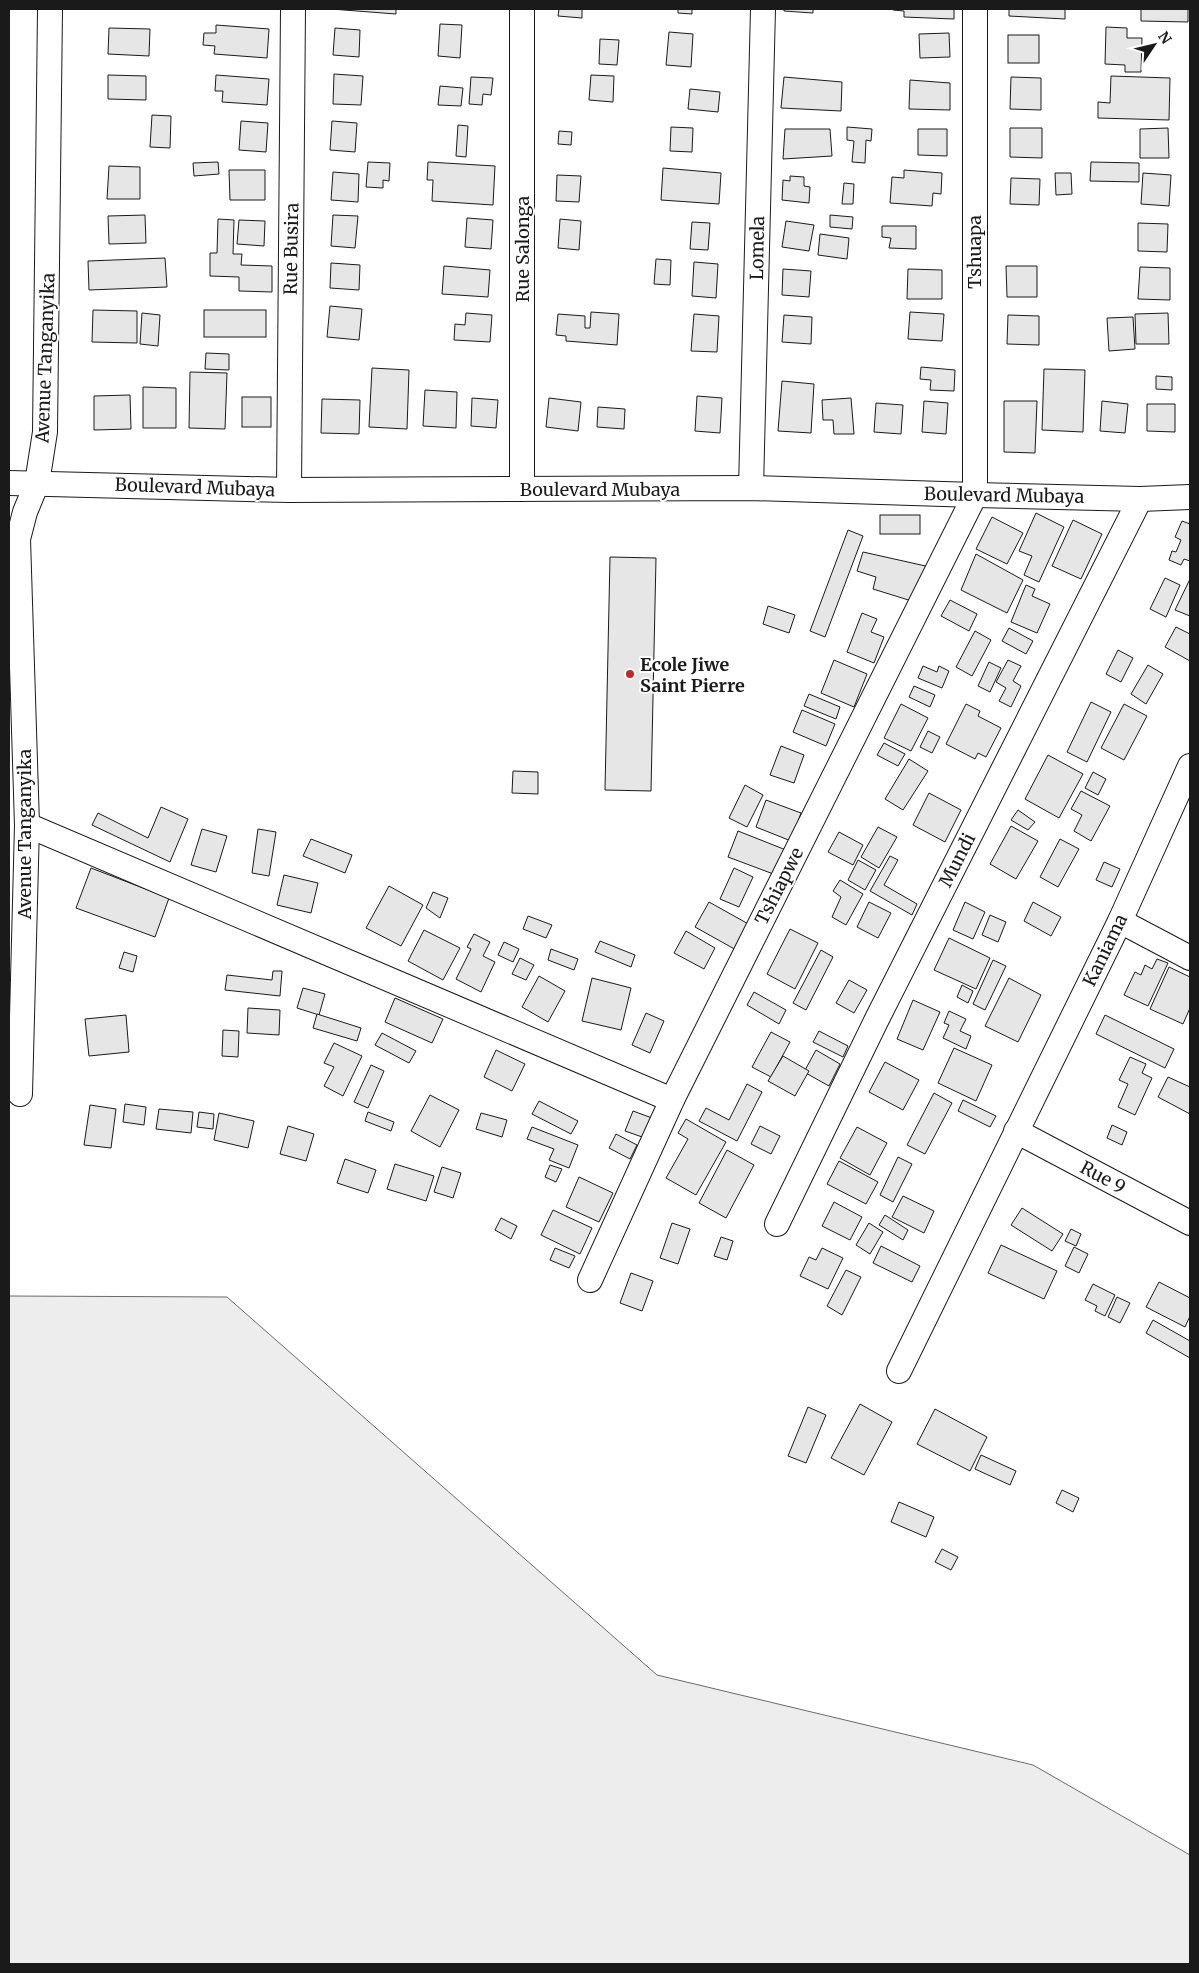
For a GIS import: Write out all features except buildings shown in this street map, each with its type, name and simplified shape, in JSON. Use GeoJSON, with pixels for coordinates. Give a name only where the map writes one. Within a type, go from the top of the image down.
{"type":"FeatureCollection","features":[{"type":"Feature","properties":{"kind":"street","name":"Avenue Tanganyika"},"geometry":{"type":"LineString","coordinates":[[20,1094],[27,825],[18,539],[25,512],[37,483],[45,432],[50,9]]}},
{"type":"Feature","properties":{"kind":"street","name":"Rue Busira"},"geometry":{"type":"LineString","coordinates":[[289,490],[293,9]]}},
{"type":"Feature","properties":{"kind":"street","name":"Rue Salonga"},"geometry":{"type":"LineString","coordinates":[[522,9],[522,490]]}},
{"type":"Feature","properties":{"kind":"street","name":"Lomela"},"geometry":{"type":"LineString","coordinates":[[751,488],[763,9]]}},
{"type":"Feature","properties":{"kind":"street","name":"Tshuapa"},"geometry":{"type":"LineString","coordinates":[[975,9],[975,495]]}},
{"type":"Feature","properties":{"kind":"street","name":"Boulevard Mubaya"},"geometry":{"type":"LineString","coordinates":[[9,483],[289,490],[751,488],[975,495],[1190,497]]}},
{"type":"Feature","properties":{"kind":"street","name":"Tshiapwe"},"geometry":{"type":"LineString","coordinates":[[590,1280],[672,1100],[975,495]]}},
{"type":"Feature","properties":{"kind":"street","name":"Mundi"},"geometry":{"type":"LineString","coordinates":[[777,1224],[877,1019],[1140,498]]}},
{"type":"Feature","properties":{"kind":"street","name":"Kaniama"},"geometry":{"type":"LineString","coordinates":[[899,1370],[1120,920],[1190,766]]}},
{"type":"Feature","properties":{"kind":"street"},"geometry":{"type":"LineString","coordinates":[[27,825],[217,904],[496,1027],[672,1100]]}},
{"type":"Feature","properties":{"kind":"street"},"geometry":{"type":"LineString","coordinates":[[1120,920],[1190,958]]}},
{"type":"Feature","properties":{"kind":"street","name":"Rue 9"},"geometry":{"type":"LineString","coordinates":[[1016,1131],[1190,1223]]}},
{"type":"Feature","properties":{"kind":"shaded area"},"geometry":{"type":"Polygon","coordinates":[[[9,1296],[227,1297],[657,1675],[1033,1765],[1190,1855],[1190,1964],[9,1964],[9,1296]]]}},
{"type":"Feature","properties":{"kind":"place","name":"Ecole Jiwe Saint Pierre"},"geometry":{"type":"Point","coordinates":[630,674]}}]}
